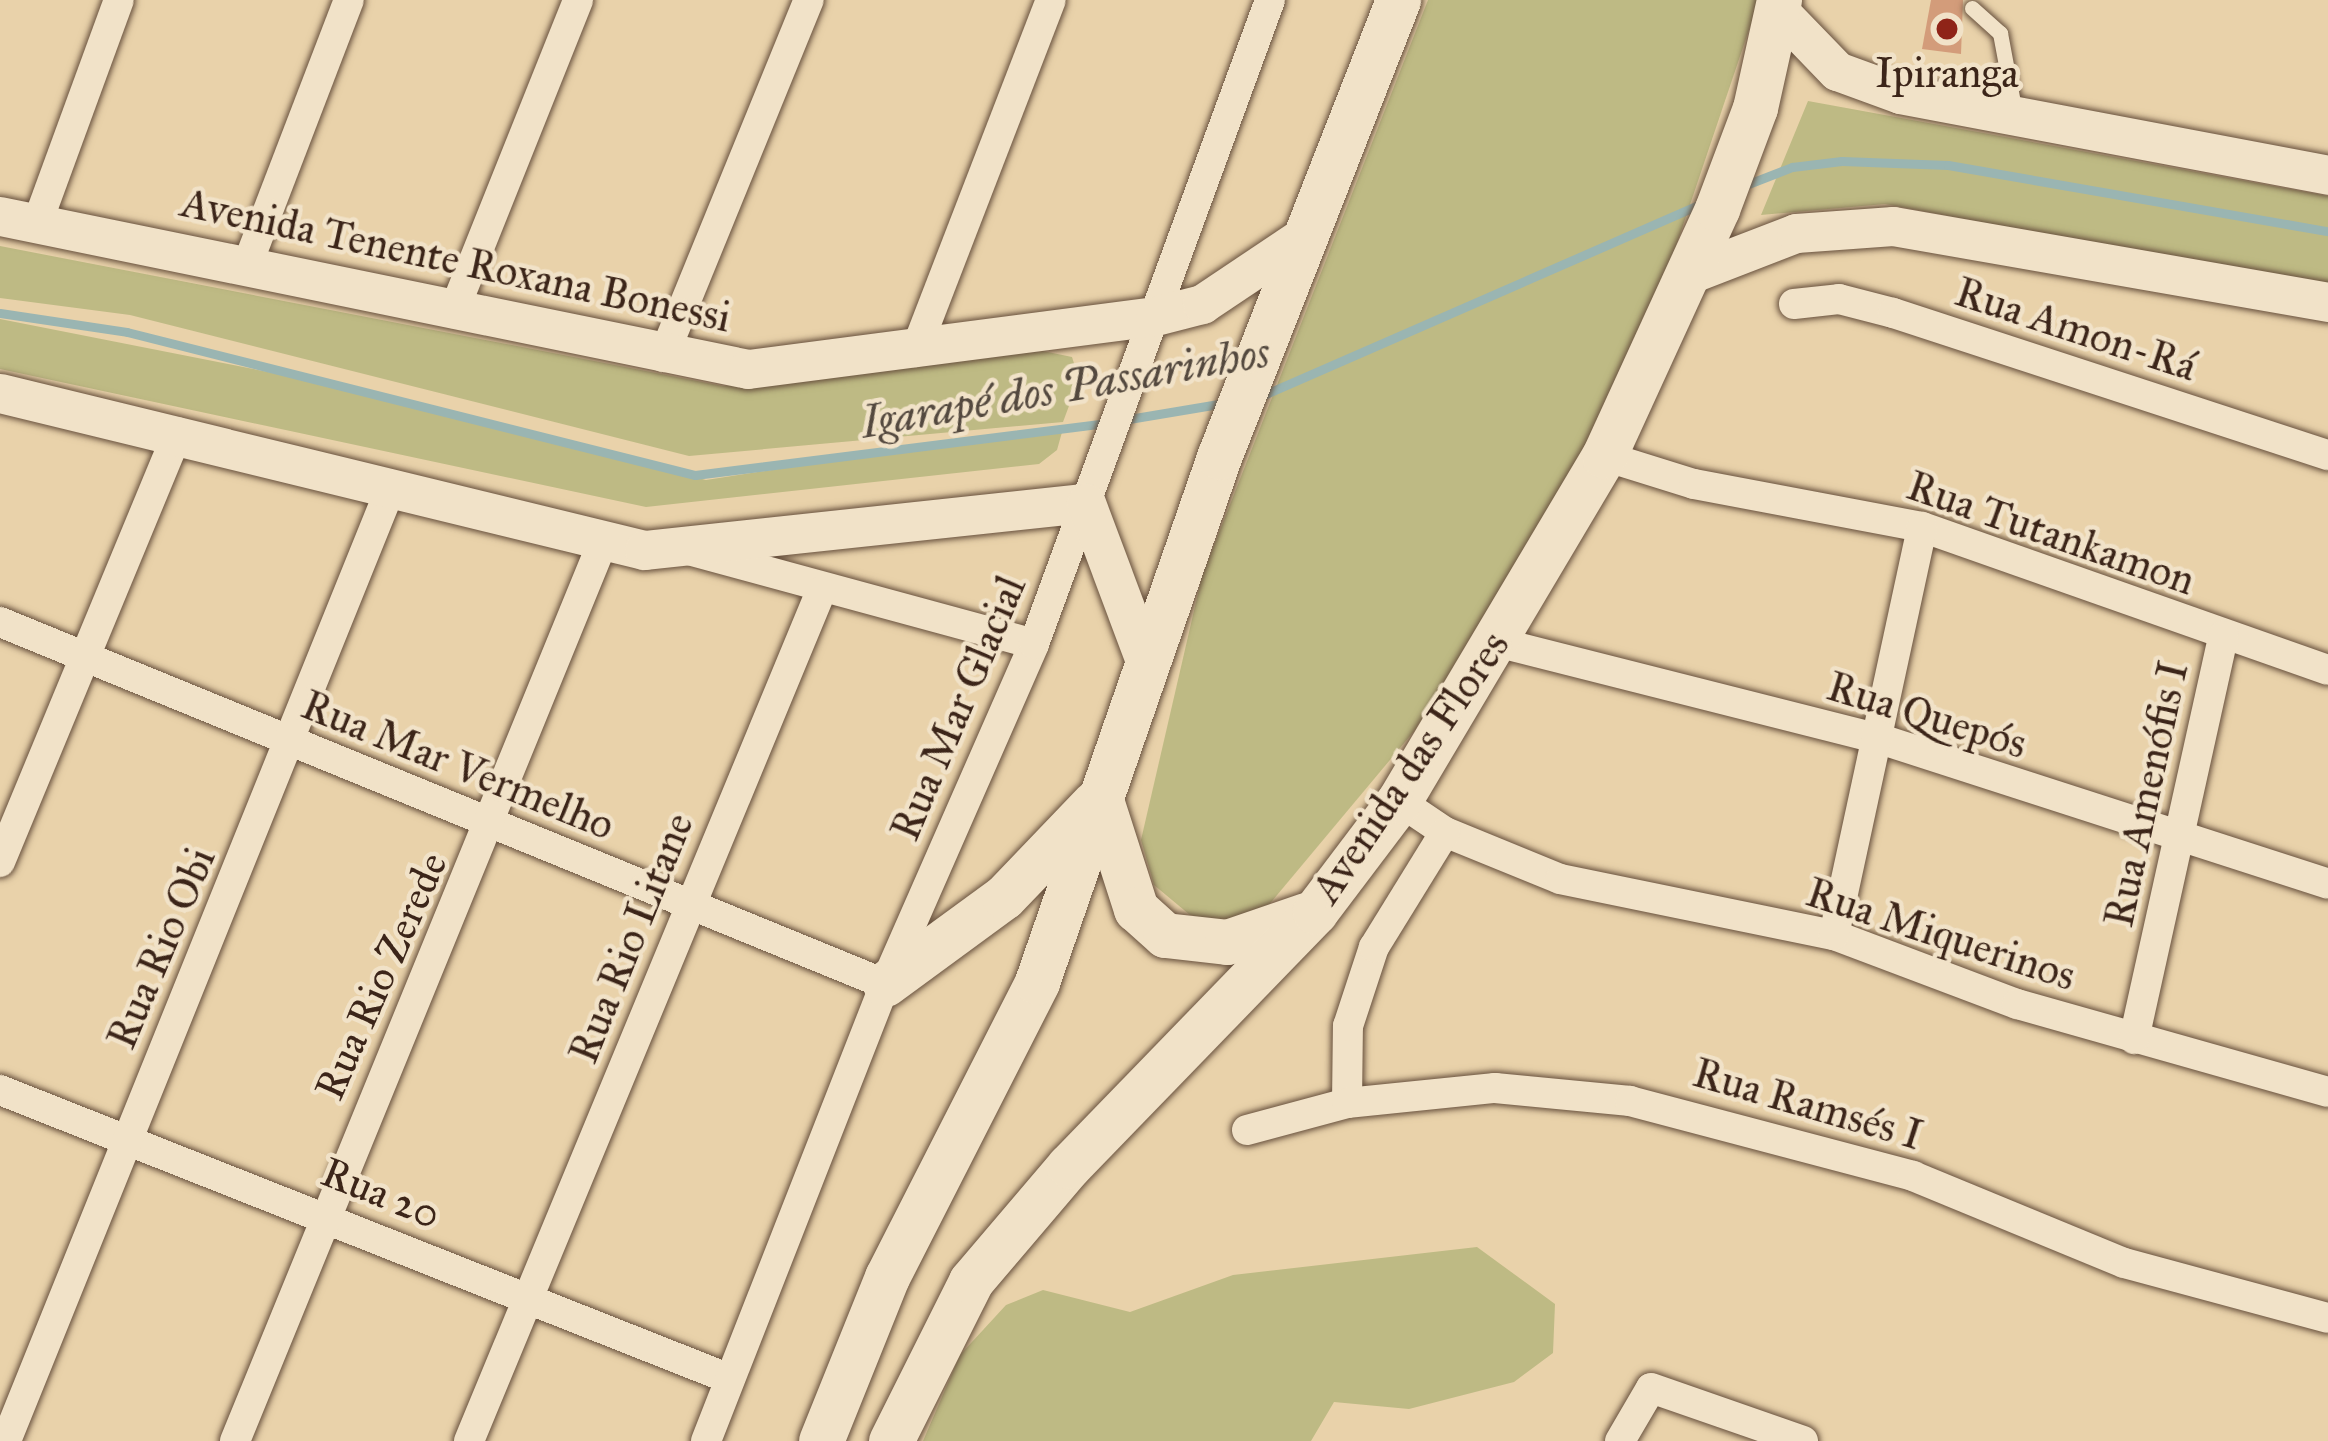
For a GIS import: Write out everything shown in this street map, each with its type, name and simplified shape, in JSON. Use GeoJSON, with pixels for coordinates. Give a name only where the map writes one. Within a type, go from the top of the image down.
{"type":"FeatureCollection","features":[{"type":"Feature","properties":{"kind":"main road"},"geometry":{"type":"LineString","coordinates":[[821,1441],[887,1277],[1006,1057],[1219,458],[1398,0]]}},
{"type":"Feature","properties":{"kind":"main road","name":"Avenida das Flores"},"geometry":{"type":"LineString","coordinates":[[891,1441],[971,1281],[1315,912],[1399,801],[1604,456],[1718,209],[1755,108],[1778,5]]}},
{"type":"Feature","properties":{"kind":"main road"},"geometry":{"type":"LineString","coordinates":[[885,984],[1004,897],[1100,797]]}},
{"type":"Feature","properties":{"kind":"main road"},"geometry":{"type":"LineString","coordinates":[[1100,797],[1136,909],[1165,935],[1226,943],[1315,912]]}},
{"type":"Feature","properties":{"kind":"street"},"geometry":{"type":"LineString","coordinates":[[19,219],[119,0]]}},
{"type":"Feature","properties":{"kind":"street"},"geometry":{"type":"LineString","coordinates":[[246,268],[349,0]]}},
{"type":"Feature","properties":{"kind":"street"},"geometry":{"type":"LineString","coordinates":[[453,313],[578,0]]}},
{"type":"Feature","properties":{"kind":"street"},"geometry":{"type":"LineString","coordinates":[[663,357],[809,0]]}},
{"type":"Feature","properties":{"kind":"street"},"geometry":{"type":"LineString","coordinates":[[915,352],[1051,0]]}},
{"type":"Feature","properties":{"kind":"street","name":"Rua Mar Glacial"},"geometry":{"type":"LineString","coordinates":[[706,1441],[885,984],[1034,644],[1270,0]]}},
{"type":"Feature","properties":{"kind":"street"},"geometry":{"type":"LineString","coordinates":[[1778,5],[1837,71],[2016,116],[2328,175]]}},
{"type":"Feature","properties":{"kind":"street","name":"Avenida Tenente Roxana Bonessi"},"geometry":{"type":"LineString","coordinates":[[19,219],[663,357],[748,369],[915,352],[1155,316],[1202,304],[1302,238]]}},
{"type":"Feature","properties":{"kind":"street"},"geometry":{"type":"LineString","coordinates":[[1687,275],[1796,233],[1893,226],[2328,302]]}},
{"type":"Feature","properties":{"kind":"street","name":"Rua Amon-Rá"},"geometry":{"type":"LineString","coordinates":[[1794,304],[1839,298],[1893,313],[2328,455]]}},
{"type":"Feature","properties":{"kind":"street"},"geometry":{"type":"LineString","coordinates":[[0,393],[178,432],[602,544],[692,551],[1086,503],[1145,661]]}},
{"type":"Feature","properties":{"kind":"street"},"geometry":{"type":"LineString","coordinates":[[0,862],[178,432]]}},
{"type":"Feature","properties":{"kind":"street","name":"Rua Tutankamon"},"geometry":{"type":"LineString","coordinates":[[1604,456],[1694,484],[1922,527],[2328,670]]}},
{"type":"Feature","properties":{"kind":"street","name":"Rua Rio Obi"},"geometry":{"type":"LineString","coordinates":[[6,1441],[126,1139],[293,745],[392,487]]}},
{"type":"Feature","properties":{"kind":"street"},"geometry":{"type":"LineString","coordinates":[[1834,935],[1880,739],[1922,527]]}},
{"type":"Feature","properties":{"kind":"street","name":"Rua Rio Zerede"},"geometry":{"type":"LineString","coordinates":[[235,1441],[322,1214],[495,822],[602,544]]}},
{"type":"Feature","properties":{"kind":"street"},"geometry":{"type":"LineString","coordinates":[[692,551],[820,591],[1034,644]]}},
{"type":"Feature","properties":{"kind":"street","name":"Rua Rio Litane"},"geometry":{"type":"LineString","coordinates":[[469,1441],[820,591]]}},
{"type":"Feature","properties":{"kind":"street","name":"Rua Mar Vermelho"},"geometry":{"type":"LineString","coordinates":[[0,622],[885,984]]}},
{"type":"Feature","properties":{"kind":"street","name":"Rua Amenófis I"},"geometry":{"type":"LineString","coordinates":[[2134,1039],[2181,843],[2223,636]]}},
{"type":"Feature","properties":{"kind":"street","name":"Rua Quepós"},"geometry":{"type":"LineString","coordinates":[[1496,642],[1880,739],[2181,843],[2328,884]]}},
{"type":"Feature","properties":{"kind":"street","name":"Rua Miquerinos"},"geometry":{"type":"LineString","coordinates":[[1399,801],[1444,832],[1597,889],[1834,935],[2134,1039],[2328,1092]]}},
{"type":"Feature","properties":{"kind":"street"},"geometry":{"type":"LineString","coordinates":[[1346,1103],[1348,1026],[1374,947],[1444,832]]}},
{"type":"Feature","properties":{"kind":"street","name":"Rua Ramsés I"},"geometry":{"type":"LineString","coordinates":[[1247,1130],[1346,1103],[1560,1089],[1733,1121],[1913,1176],[2124,1263],[2328,1318]]}},
{"type":"Feature","properties":{"kind":"street","name":"Rua 20"},"geometry":{"type":"LineString","coordinates":[[0,1090],[730,1379]]}},
{"type":"Feature","properties":{"kind":"street"},"geometry":{"type":"LineString","coordinates":[[1620,1441],[1644,1388],[1803,1441]]}},
{"type":"Feature","properties":{"kind":"lane"},"geometry":{"type":"LineString","coordinates":[[1972,8],[2000,33],[2016,116]]}},
{"type":"Feature","properties":{"kind":"shaded area"},"geometry":{"type":"Polygon","coordinates":[[[1428,0],[1759,0],[1672,258],[1585,447],[1415,730],[1267,907],[1221,922],[1190,915],[1154,885],[1141,840],[1202,576],[1428,0]]]}},
{"type":"Feature","properties":{"kind":"shaded area"},"geometry":{"type":"Polygon","coordinates":[[[1808,101],[2328,196],[2328,287],[1885,204],[1761,215],[1808,101]]]}},
{"type":"Feature","properties":{"kind":"shaded area"},"geometry":{"type":"Polygon","coordinates":[[[0,246],[723,386],[1043,351],[1072,357],[1079,379],[1063,422],[689,456],[130,315],[0,298],[0,246]]]}},
{"type":"Feature","properties":{"kind":"shaded area"},"geometry":{"type":"Polygon","coordinates":[[[0,319],[385,395],[706,480],[1064,425],[1057,450],[1039,464],[646,507],[0,369],[0,319]]]}},
{"type":"Feature","properties":{"kind":"shaded area"},"geometry":{"type":"Polygon","coordinates":[[[1477,1247],[1555,1304],[1553,1353],[1514,1382],[1409,1409],[1334,1402],[1311,1441],[923,1441],[960,1355],[1006,1305],[1043,1290],[1130,1312],[1233,1275],[1477,1247]]]}},
{"type":"Feature","properties":{"kind":"building","name":"Ipiranga"},"geometry":{"type":"Polygon","coordinates":[[[1931,0],[1963,0],[1961,54],[1922,49],[1931,0]]]}},
{"type":"Feature","properties":{"kind":"waterway","name":"Igarapé dos Passarinhos"},"geometry":{"type":"LineString","coordinates":[[1743,186],[1792,167],[1842,161],[1948,165],[2328,231]]}},
{"type":"Feature","properties":{"kind":"waterway","name":"Igarapé dos Passarinhos"},"geometry":{"type":"LineString","coordinates":[[1259,397],[1700,204]]}},
{"type":"Feature","properties":{"kind":"waterway","name":"Igarapé dos Passarinhos"},"geometry":{"type":"LineString","coordinates":[[0,313],[127,332],[695,475],[1106,423]]}},
{"type":"Feature","properties":{"kind":"waterway","name":"Igarapé dos Passarinhos"},"geometry":{"type":"LineString","coordinates":[[1123,420],[1225,403]]}},
{"type":"Feature","properties":{"kind":"place","name":"Ipiranga"},"geometry":{"type":"Point","coordinates":[1947,29]}}]}
